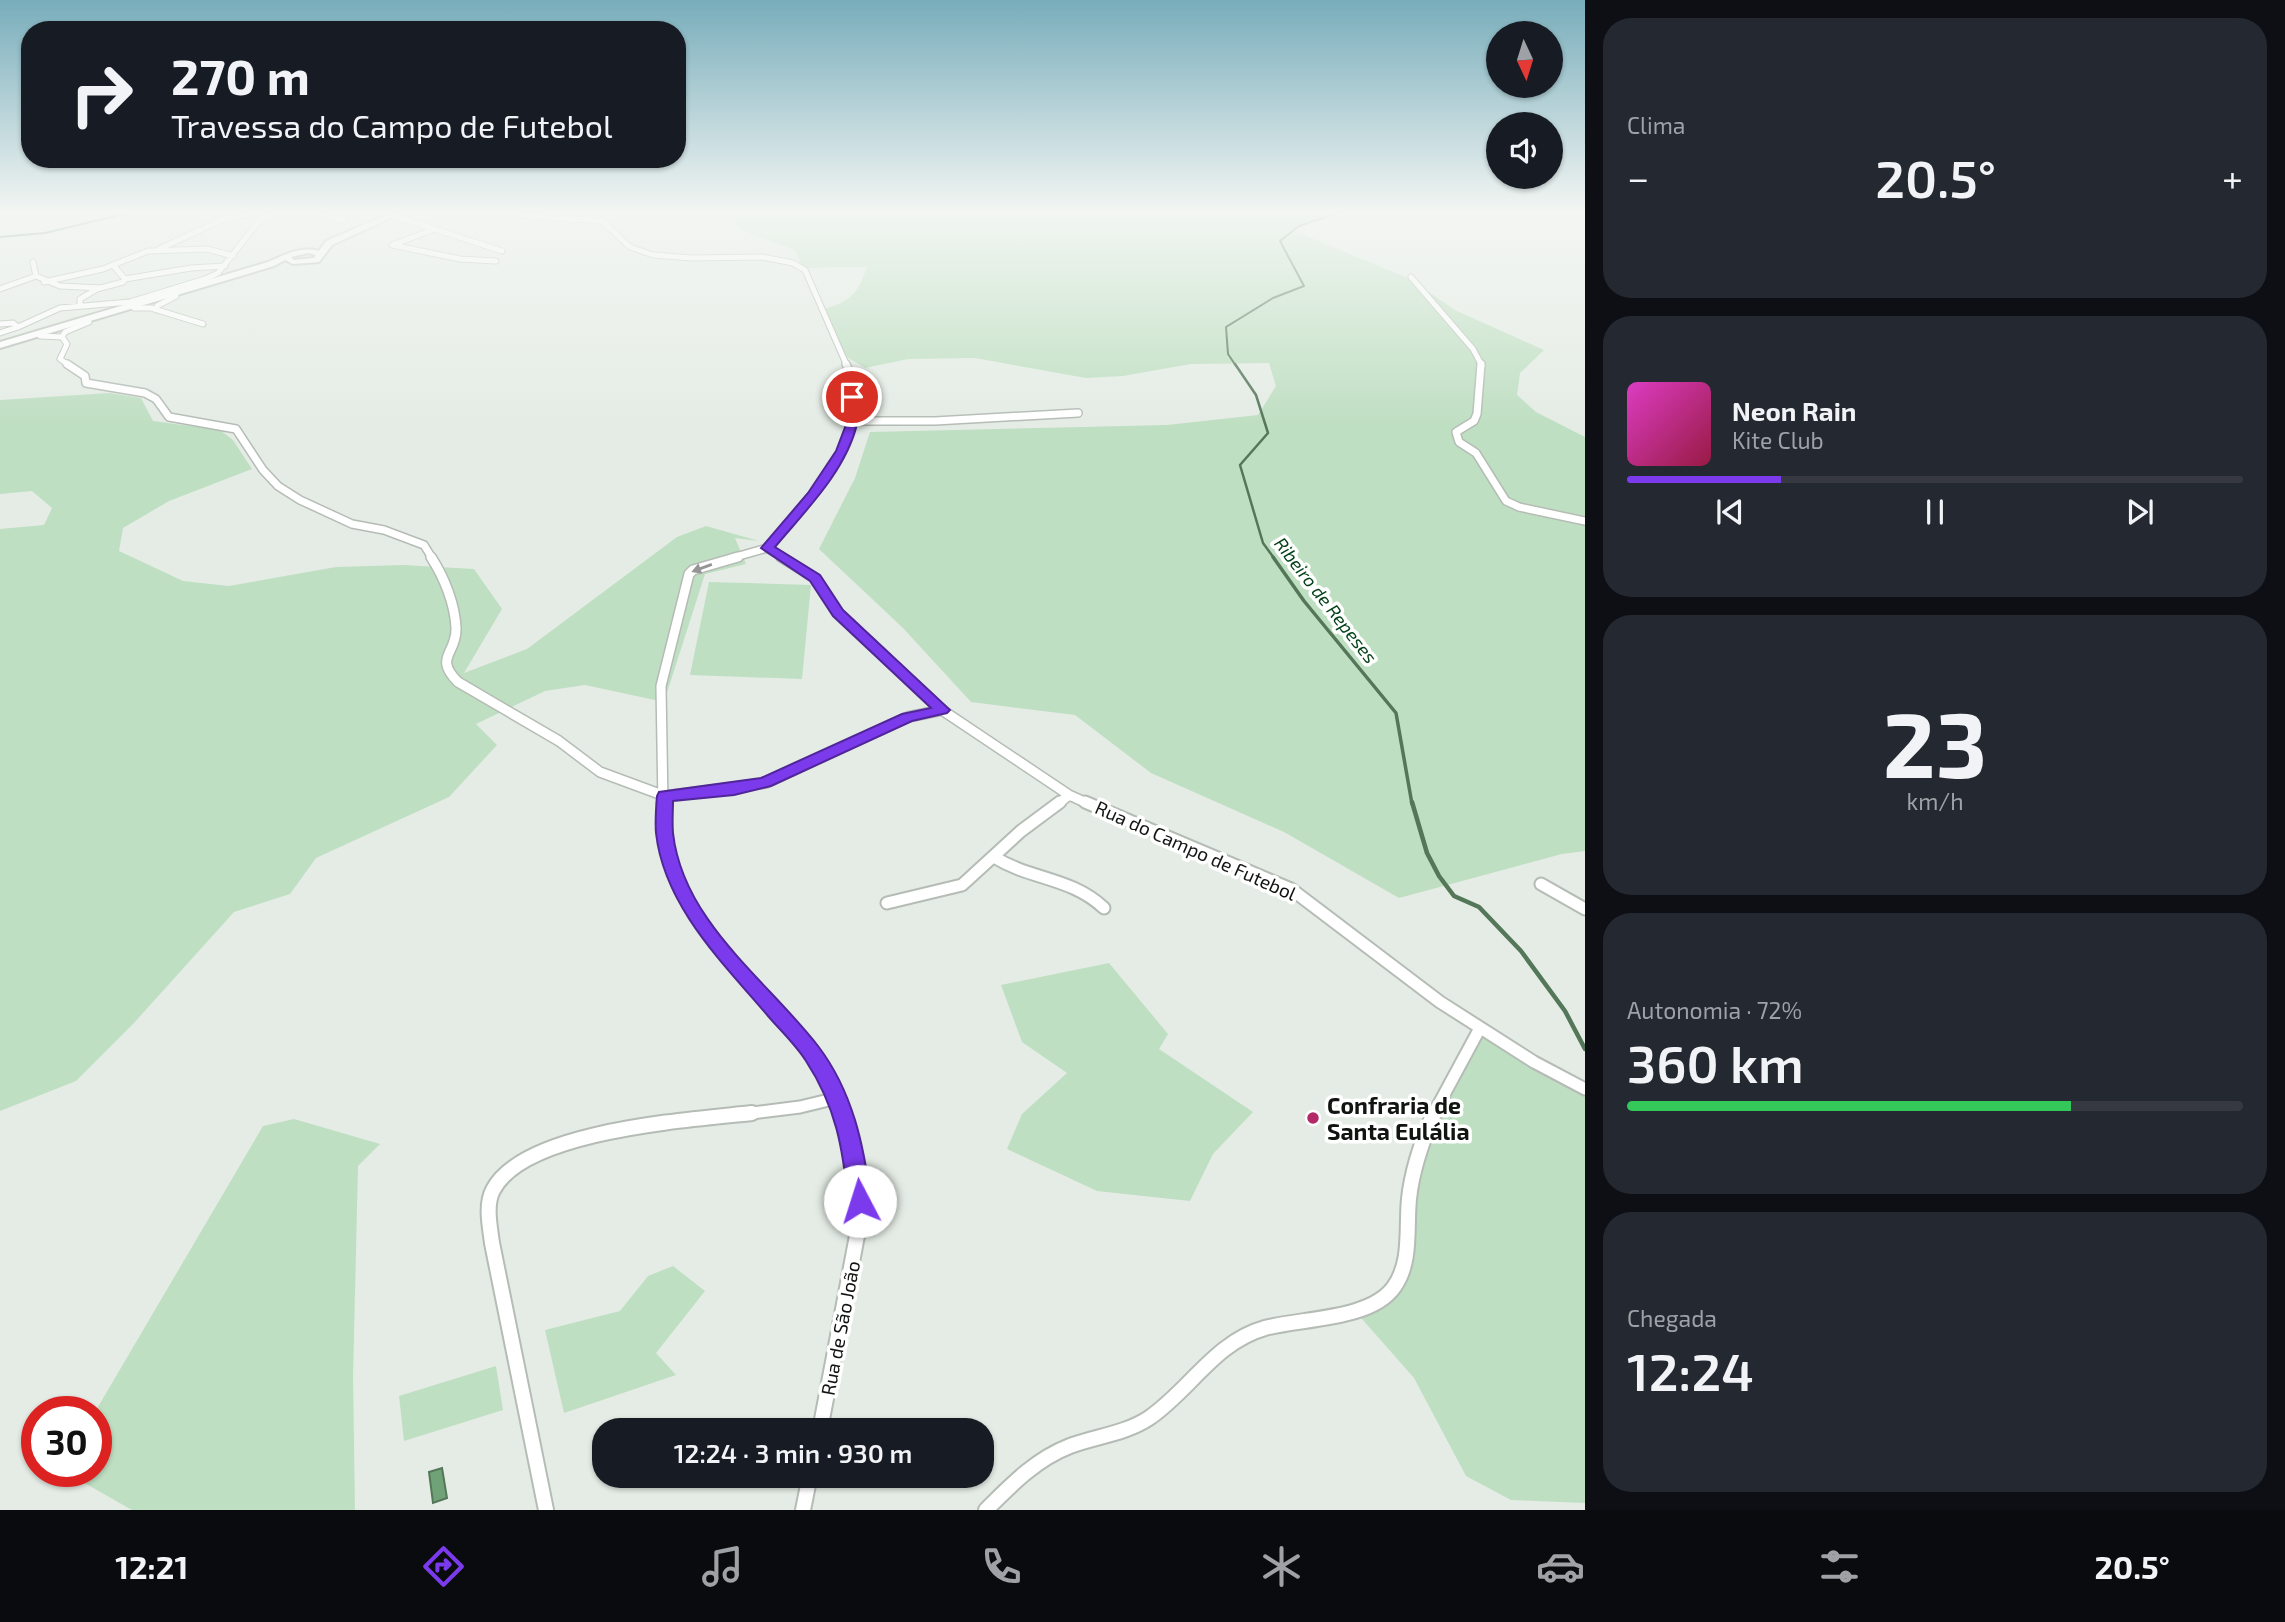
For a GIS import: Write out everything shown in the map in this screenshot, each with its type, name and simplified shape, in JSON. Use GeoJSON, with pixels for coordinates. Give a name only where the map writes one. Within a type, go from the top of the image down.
{"type":"FeatureCollection","features":[{"type":"Feature","properties":{"kind":"main road"},"geometry":{"type":"LineString","coordinates":[[0,347],[202,283]]}},
{"type":"Feature","properties":{"kind":"main road"},"geometry":{"type":"LineString","coordinates":[[0,347],[89,322],[129,306],[221,283]]}},
{"type":"Feature","properties":{"kind":"street"},"geometry":{"type":"LineString","coordinates":[[50,283],[66,287],[101,288],[118,283]]}},
{"type":"Feature","properties":{"kind":"street"},"geometry":{"type":"LineString","coordinates":[[129,306],[192,283]]}},
{"type":"Feature","properties":{"kind":"street"},"geometry":{"type":"LineString","coordinates":[[811,283],[852,374],[852,421],[842,451],[820,484],[767,548],[815,578],[838,613],[942,710]]}},
{"type":"Feature","properties":{"kind":"street"},"geometry":{"type":"LineString","coordinates":[[1416,283],[1473,349],[1483,367],[1477,414],[1474,421],[1456,432],[1459,442],[1476,453],[1506,501],[1520,507],[1585,521]]}},
{"type":"Feature","properties":{"kind":"street"},"geometry":{"type":"LineString","coordinates":[[79,305],[80,299],[101,288]]}},
{"type":"Feature","properties":{"kind":"street"},"geometry":{"type":"LineString","coordinates":[[157,310],[157,306],[176,296]]}},
{"type":"Feature","properties":{"kind":"street"},"geometry":{"type":"LineString","coordinates":[[0,335],[50,311],[79,305],[129,306],[157,310],[203,324]]}},
{"type":"Feature","properties":{"kind":"street"},"geometry":{"type":"LineString","coordinates":[[62,337],[65,332],[89,322]]}},
{"type":"Feature","properties":{"kind":"street"},"geometry":{"type":"LineString","coordinates":[[0,323],[18,327]]}},
{"type":"Feature","properties":{"kind":"street"},"geometry":{"type":"LineString","coordinates":[[40,336],[62,337]]}},
{"type":"Feature","properties":{"kind":"street"},"geometry":{"type":"LineString","coordinates":[[62,337],[67,344],[60,359],[85,376],[86,383],[120,386],[151,396],[157,400],[162,413],[169,417],[236,429],[242,433],[250,451],[278,486],[300,500],[352,524],[384,530],[425,545],[443,575],[456,630],[444,664],[447,671],[468,689],[509,709],[559,741],[600,772],[665,796],[734,789],[766,783],[908,717],[942,710]]}},
{"type":"Feature","properties":{"kind":"street"},"geometry":{"type":"LineString","coordinates":[[852,421],[935,421],[1078,413]]}},
{"type":"Feature","properties":{"kind":"street","name":"Rua de São João"},"geometry":{"type":"LineString","coordinates":[[767,548],[693,570],[689,574],[662,691],[664,833],[670,863],[680,890],[715,941],[812,1054],[836,1098],[853,1148],[860,1183],[860,1220],[822,1418]]}},
{"type":"Feature","properties":{"kind":"street","name":"Rua do Campo de Futebol"},"geometry":{"type":"LineString","coordinates":[[942,710],[1069,795],[1291,889],[1359,943],[1480,1028],[1585,1089]]}},
{"type":"Feature","properties":{"kind":"street"},"geometry":{"type":"LineString","coordinates":[[887,903],[962,885],[1021,831],[1069,795]]}},
{"type":"Feature","properties":{"kind":"street"},"geometry":{"type":"LineString","coordinates":[[994,857],[1016,871],[1067,881],[1090,894],[1104,908]]}},
{"type":"Feature","properties":{"kind":"street"},"geometry":{"type":"LineString","coordinates":[[1541,884],[1585,909]]}},
{"type":"Feature","properties":{"kind":"street"},"geometry":{"type":"LineString","coordinates":[[986,1510],[1041,1460],[1079,1443],[1120,1434],[1150,1417],[1200,1371],[1245,1335],[1292,1320],[1354,1311],[1376,1303],[1391,1292],[1402,1275],[1412,1177],[1424,1135],[1480,1028]]}},
{"type":"Feature","properties":{"kind":"street"},"geometry":{"type":"LineString","coordinates":[[546,1510],[492,1244],[489,1215],[493,1189],[510,1168],[530,1156],[577,1139],[637,1127],[800,1107],[836,1098]]}},
{"type":"Feature","properties":{"kind":"street"},"geometry":{"type":"LineString","coordinates":[[803,1510],[807,1488]]}},
{"type":"Feature","properties":{"kind":"shaded area"},"geometry":{"type":"Polygon","coordinates":[[[1416,283],[1455,310],[1544,350],[1520,373],[1517,395],[1536,412],[1585,437],[1585,851],[1562,854],[1399,898],[1284,832],[1151,773],[1075,715],[971,702],[903,628],[819,549],[855,478],[870,432],[1167,425],[1258,415],[1276,386],[1269,363],[1191,364],[1123,376],[1086,378],[975,358],[908,359],[865,368],[847,357],[822,310],[846,300],[860,285],[1416,283]]]}},
{"type":"Feature","properties":{"kind":"shaded area"},"geometry":{"type":"Polygon","coordinates":[[[110,393],[141,398],[153,421],[220,430],[233,440],[252,469],[169,501],[123,528],[119,551],[183,581],[229,586],[336,567],[403,565],[474,569],[502,609],[464,673],[527,649],[677,537],[706,526],[759,541],[735,538],[746,564],[705,574],[664,702],[585,685],[545,691],[476,724],[497,745],[449,797],[316,858],[290,894],[234,912],[133,1024],[76,1081],[0,1111],[0,529],[44,525],[52,508],[32,491],[0,494],[0,400],[110,393]]]}},
{"type":"Feature","properties":{"kind":"shaded area"},"geometry":{"type":"Polygon","coordinates":[[[709,582],[811,585],[802,679],[690,675],[709,582]]]}},
{"type":"Feature","properties":{"kind":"shaded area"},"geometry":{"type":"Polygon","coordinates":[[[1109,963],[1168,1034],[1159,1049],[1253,1112],[1213,1154],[1190,1201],[1097,1191],[1007,1149],[1022,1114],[1067,1073],[1022,1042],[1001,985],[1109,963]]]}},
{"type":"Feature","properties":{"kind":"shaded area"},"geometry":{"type":"Polygon","coordinates":[[[1480,1028],[1585,1089],[1585,1503],[1511,1500],[1466,1476],[1414,1378],[1355,1311],[1402,1275],[1418,1158],[1480,1028]]]}},
{"type":"Feature","properties":{"kind":"shaded area"},"geometry":{"type":"Polygon","coordinates":[[[294,1119],[380,1144],[358,1166],[353,1377],[355,1510],[132,1510],[91,1487],[112,1487],[112,1396],[104,1396],[263,1126],[294,1119]]]}},
{"type":"Feature","properties":{"kind":"shaded area"},"geometry":{"type":"Polygon","coordinates":[[[673,1266],[705,1291],[656,1353],[676,1375],[564,1413],[545,1330],[620,1311],[648,1276],[673,1266]]]}},
{"type":"Feature","properties":{"kind":"shaded area"},"geometry":{"type":"Polygon","coordinates":[[[496,1366],[503,1410],[404,1441],[399,1396],[496,1366]]]}},
{"type":"Feature","properties":{"kind":"shaded area"},"geometry":{"type":"Polygon","coordinates":[[[442,1468],[447,1498],[433,1503],[429,1472],[442,1468]]]}},
{"type":"Feature","properties":{"kind":"waterway","name":"Ribeiro de Repeses"},"geometry":{"type":"LineString","coordinates":[[1236,366],[1228,354],[1226,327],[1273,298],[1304,286],[1303,283]]}},
{"type":"Feature","properties":{"kind":"waterway","name":"Ribeiro de Repeses"},"geometry":{"type":"LineString","coordinates":[[1235,364],[1256,395],[1268,433],[1240,465],[1263,543],[1274,558]]}},
{"type":"Feature","properties":{"kind":"waterway","name":"Ribeiro de Repeses"},"geometry":{"type":"LineString","coordinates":[[1273,557],[1304,601],[1396,713],[1412,804]]}},
{"type":"Feature","properties":{"kind":"waterway"},"geometry":{"type":"LineString","coordinates":[[1412,802],[1427,853],[1439,876],[1454,896],[1479,907],[1521,951],[1565,1011],[1585,1049]]}},
{"type":"Feature","properties":{"kind":"place","name":"Confraria de Santa Eulália"},"geometry":{"type":"Point","coordinates":[1313,1118]}},
{"type":"Feature","properties":{"kind":"route"},"geometry":{"type":"LineString","coordinates":[[852,397],[852,422],[842,451],[812,495],[767,548],[815,578],[838,613],[942,710],[908,717],[766,783],[752,787],[665,796],[664,833],[670,863],[680,890],[694,912],[715,941],[812,1054],[832,1088],[853,1148],[860,1183],[860,1201]]}}]}
